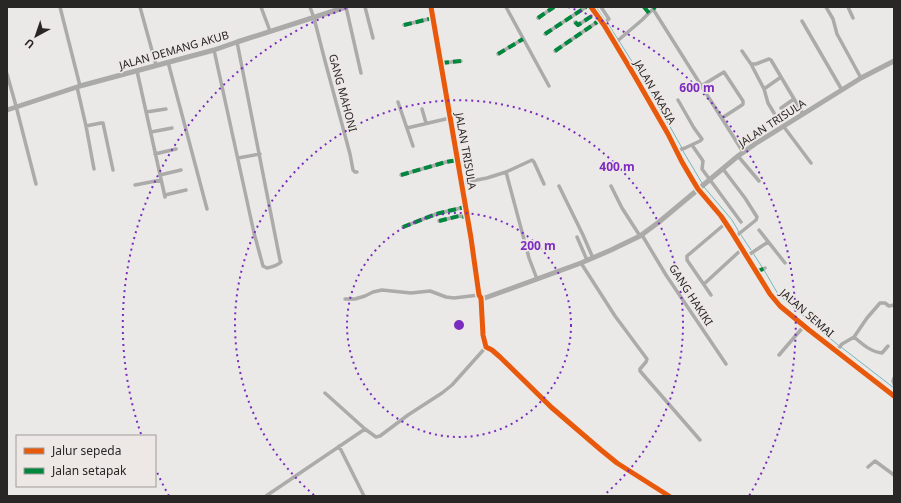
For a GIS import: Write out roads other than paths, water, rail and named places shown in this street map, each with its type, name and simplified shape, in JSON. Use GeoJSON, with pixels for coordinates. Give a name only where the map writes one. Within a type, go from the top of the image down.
{"type":"FeatureCollection","features":[{"type":"Feature","properties":{"kind":"street"},"geometry":{"type":"LineString","coordinates":[[60,7],[94,169]]}},
{"type":"Feature","properties":{"kind":"street"},"geometry":{"type":"LineString","coordinates":[[140,7],[156,65]]}},
{"type":"Feature","properties":{"kind":"street"},"geometry":{"type":"LineString","coordinates":[[261,7],[267,33]]}},
{"type":"Feature","properties":{"kind":"street","name":"GANG MAHONI"},"geometry":{"type":"LineString","coordinates":[[310,7],[353,170],[354,172],[357,172]]}},
{"type":"Feature","properties":{"kind":"street"},"geometry":{"type":"LineString","coordinates":[[346,7],[362,73]]}},
{"type":"Feature","properties":{"kind":"street","name":"JALAN DEMANG AKUB"},"geometry":{"type":"LineString","coordinates":[[7,110],[78,87],[214,50],[346,7]]}},
{"type":"Feature","properties":{"kind":"street"},"geometry":{"type":"LineString","coordinates":[[365,7],[373,38]]}},
{"type":"Feature","properties":{"kind":"street","name":"JALAN TRISULA"},"geometry":{"type":"LineString","coordinates":[[431,7],[480,297],[484,298],[581,263],[641,236],[743,152],[861,78],[894,62]]}},
{"type":"Feature","properties":{"kind":"street"},"geometry":{"type":"LineString","coordinates":[[506,7],[549,86]]}},
{"type":"Feature","properties":{"kind":"street"},"geometry":{"type":"LineString","coordinates":[[538,18],[554,7]]}},
{"type":"Feature","properties":{"kind":"street"},"geometry":{"type":"LineString","coordinates":[[545,34],[586,7]]}},
{"type":"Feature","properties":{"kind":"street","name":"JALAN AKASIA"},"geometry":{"type":"LineString","coordinates":[[591,7],[616,42],[683,163],[701,187]]}},
{"type":"Feature","properties":{"kind":"street"},"geometry":{"type":"LineString","coordinates":[[555,51],[602,22],[608,20],[607,15],[601,7]]}},
{"type":"Feature","properties":{"kind":"street"},"geometry":{"type":"LineString","coordinates":[[644,7],[649,13]]}},
{"type":"Feature","properties":{"kind":"street"},"geometry":{"type":"LineString","coordinates":[[826,7],[833,20],[837,34],[861,78]]}},
{"type":"Feature","properties":{"kind":"street"},"geometry":{"type":"LineString","coordinates":[[848,7],[854,18]]}},
{"type":"Feature","properties":{"kind":"street"},"geometry":{"type":"LineString","coordinates":[[616,42],[654,8],[743,152]]}},
{"type":"Feature","properties":{"kind":"street"},"geometry":{"type":"LineString","coordinates":[[575,22],[578,25],[595,14]]}},
{"type":"Feature","properties":{"kind":"street"},"geometry":{"type":"LineString","coordinates":[[404,25],[433,18]]}},
{"type":"Feature","properties":{"kind":"street"},"geometry":{"type":"LineString","coordinates":[[802,21],[842,90]]}},
{"type":"Feature","properties":{"kind":"street"},"geometry":{"type":"LineString","coordinates":[[498,54],[523,39]]}},
{"type":"Feature","properties":{"kind":"street"},"geometry":{"type":"LineString","coordinates":[[214,50],[254,233],[263,266],[267,268],[277,265],[280,260],[237,42]]}},
{"type":"Feature","properties":{"kind":"street"},"geometry":{"type":"LineString","coordinates":[[742,51],[751,64],[764,89],[768,103],[774,113]]}},
{"type":"Feature","properties":{"kind":"street"},"geometry":{"type":"LineString","coordinates":[[751,64],[756,64],[770,59],[803,114]]}},
{"type":"Feature","properties":{"kind":"street"},"geometry":{"type":"LineString","coordinates":[[441,63],[461,61]]}},
{"type":"Feature","properties":{"kind":"street"},"geometry":{"type":"LineString","coordinates":[[168,62],[207,209]]}},
{"type":"Feature","properties":{"kind":"street"},"geometry":{"type":"LineString","coordinates":[[137,71],[165,196],[186,190]]}},
{"type":"Feature","properties":{"kind":"street"},"geometry":{"type":"LineString","coordinates":[[701,86],[724,72],[743,101],[743,104],[722,118]]}},
{"type":"Feature","properties":{"kind":"street"},"geometry":{"type":"LineString","coordinates":[[7,74],[36,184]]}},
{"type":"Feature","properties":{"kind":"street"},"geometry":{"type":"LineString","coordinates":[[764,89],[781,77]]}},
{"type":"Feature","properties":{"kind":"street"},"geometry":{"type":"LineString","coordinates":[[781,108],[794,99]]}},
{"type":"Feature","properties":{"kind":"street"},"geometry":{"type":"LineString","coordinates":[[677,151],[684,149],[702,139],[678,100]]}},
{"type":"Feature","properties":{"kind":"street"},"geometry":{"type":"LineString","coordinates":[[398,102],[413,146]]}},
{"type":"Feature","properties":{"kind":"street"},"geometry":{"type":"LineString","coordinates":[[146,112],[166,108]]}},
{"type":"Feature","properties":{"kind":"street"},"geometry":{"type":"LineString","coordinates":[[422,109],[426,123]]}},
{"type":"Feature","properties":{"kind":"street"},"geometry":{"type":"LineString","coordinates":[[407,128],[450,118]]}},
{"type":"Feature","properties":{"kind":"street"},"geometry":{"type":"LineString","coordinates":[[86,126],[103,123],[113,170]]}},
{"type":"Feature","properties":{"kind":"street"},"geometry":{"type":"LineString","coordinates":[[784,127],[811,163]]}},
{"type":"Feature","properties":{"kind":"street"},"geometry":{"type":"LineString","coordinates":[[151,132],[172,128]]}},
{"type":"Feature","properties":{"kind":"street"},"geometry":{"type":"LineString","coordinates":[[692,145],[703,161],[702,169],[741,222]]}},
{"type":"Feature","properties":{"kind":"street"},"geometry":{"type":"LineString","coordinates":[[155,154],[176,149]]}},
{"type":"Feature","properties":{"kind":"street"},"geometry":{"type":"LineString","coordinates":[[238,158],[260,154]]}},
{"type":"Feature","properties":{"kind":"street"},"geometry":{"type":"LineString","coordinates":[[738,156],[759,180]]}},
{"type":"Feature","properties":{"kind":"street"},"geometry":{"type":"LineString","coordinates":[[401,175],[458,160]]}},
{"type":"Feature","properties":{"kind":"street"},"geometry":{"type":"LineString","coordinates":[[461,183],[488,178],[506,172],[532,160],[544,184]]}},
{"type":"Feature","properties":{"kind":"street"},"geometry":{"type":"LineString","coordinates":[[723,169],[757,217],[756,220],[736,236]]}},
{"type":"Feature","properties":{"kind":"street"},"geometry":{"type":"LineString","coordinates":[[160,175],[181,170]]}},
{"type":"Feature","properties":{"kind":"street"},"geometry":{"type":"LineString","coordinates":[[506,172],[529,258],[537,279]]}},
{"type":"Feature","properties":{"kind":"street"},"geometry":{"type":"LineString","coordinates":[[135,185],[161,180]]}},
{"type":"Feature","properties":{"kind":"street"},"geometry":{"type":"LineString","coordinates":[[559,186],[593,258]]}},
{"type":"Feature","properties":{"kind":"street","name":"GANG HAKIKI"},"geometry":{"type":"LineString","coordinates":[[612,186],[622,208],[726,364]]}},
{"type":"Feature","properties":{"kind":"street","name":"JALAN SEMAI"},"geometry":{"type":"LineString","coordinates":[[701,187],[736,236],[742,249],[749,255],[760,270],[775,302],[894,395]]}},
{"type":"Feature","properties":{"kind":"street"},"geometry":{"type":"LineString","coordinates":[[403,227],[436,214],[465,207]]}},
{"type":"Feature","properties":{"kind":"street"},"geometry":{"type":"LineString","coordinates":[[438,221],[459,216],[467,217]]}},
{"type":"Feature","properties":{"kind":"street"},"geometry":{"type":"LineString","coordinates":[[711,295],[687,260],[687,256],[726,223]]}},
{"type":"Feature","properties":{"kind":"street"},"geometry":{"type":"LineString","coordinates":[[759,230],[785,263]]}},
{"type":"Feature","properties":{"kind":"street"},"geometry":{"type":"LineString","coordinates":[[577,237],[587,260]]}},
{"type":"Feature","properties":{"kind":"street"},"geometry":{"type":"LineString","coordinates":[[749,255],[768,242]]}},
{"type":"Feature","properties":{"kind":"street"},"geometry":{"type":"LineString","coordinates":[[704,284],[742,249]]}},
{"type":"Feature","properties":{"kind":"street"},"geometry":{"type":"LineString","coordinates":[[581,263],[615,316],[647,359],[640,371],[700,440]]}},
{"type":"Feature","properties":{"kind":"street"},"geometry":{"type":"LineString","coordinates":[[345,299],[355,299],[382,290],[411,292],[430,291],[446,297],[454,298],[480,297],[483,335],[486,347],[500,357],[551,407],[601,450],[617,463],[669,496]]}},
{"type":"Feature","properties":{"kind":"street"},"geometry":{"type":"LineString","coordinates":[[837,351],[842,344],[854,337],[867,318],[880,303],[885,303],[890,306],[894,305]]}},
{"type":"Feature","properties":{"kind":"street"},"geometry":{"type":"LineString","coordinates":[[779,355],[804,326]]}},
{"type":"Feature","properties":{"kind":"street"},"geometry":{"type":"LineString","coordinates":[[854,337],[863,345],[878,353],[884,352],[888,346]]}},
{"type":"Feature","properties":{"kind":"street"},"geometry":{"type":"LineString","coordinates":[[325,393],[363,431],[376,437],[380,436],[452,385],[486,347]]}},
{"type":"Feature","properties":{"kind":"street"},"geometry":{"type":"LineString","coordinates":[[894,378],[894,384]]}},
{"type":"Feature","properties":{"kind":"street"},"geometry":{"type":"LineString","coordinates":[[266,496],[363,431]]}},
{"type":"Feature","properties":{"kind":"street"},"geometry":{"type":"LineString","coordinates":[[339,446],[364,496]]}},
{"type":"Feature","properties":{"kind":"street"},"geometry":{"type":"LineString","coordinates":[[868,467],[875,461],[894,475]]}},
{"type":"Feature","properties":{"kind":"waterway"},"geometry":{"type":"LineString","coordinates":[[596,7],[605,20]]}},
{"type":"Feature","properties":{"kind":"waterway"},"geometry":{"type":"LineString","coordinates":[[607,22],[645,82],[682,148]]}},
{"type":"Feature","properties":{"kind":"waterway"},"geometry":{"type":"LineString","coordinates":[[683,151],[702,183]]}},
{"type":"Feature","properties":{"kind":"waterway"},"geometry":{"type":"LineString","coordinates":[[704,187],[732,220],[739,232]]}},
{"type":"Feature","properties":{"kind":"waterway"},"geometry":{"type":"LineString","coordinates":[[741,235],[751,250]]}},
{"type":"Feature","properties":{"kind":"waterway"},"geometry":{"type":"LineString","coordinates":[[753,253],[762,267]]}},
{"type":"Feature","properties":{"kind":"waterway"},"geometry":{"type":"LineString","coordinates":[[764,270],[778,294],[838,345]]}},
{"type":"Feature","properties":{"kind":"waterway"},"geometry":{"type":"LineString","coordinates":[[841,347],[894,388]]}}]}
